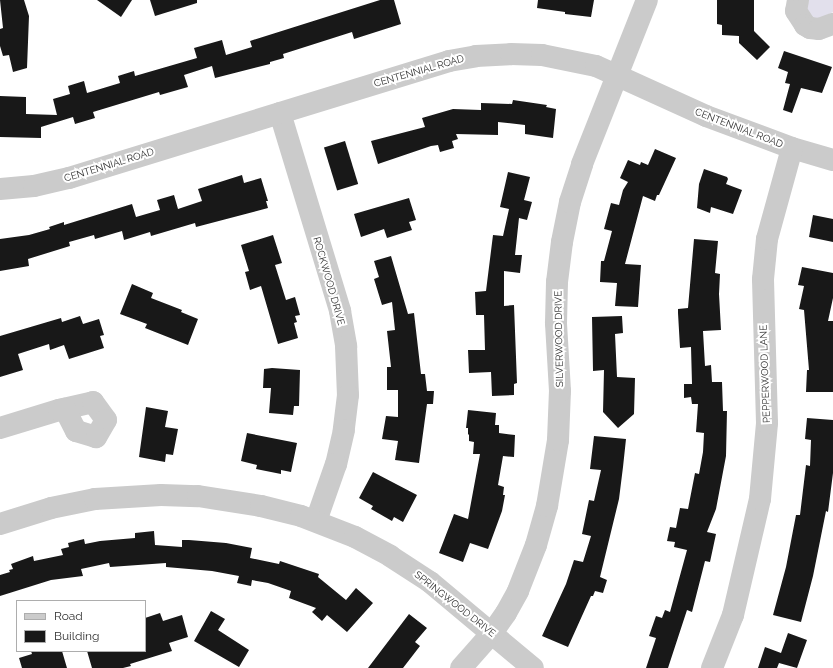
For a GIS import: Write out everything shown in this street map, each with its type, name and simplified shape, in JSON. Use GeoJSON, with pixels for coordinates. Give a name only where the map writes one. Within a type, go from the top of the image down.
{"type":"FeatureCollection","features":[{"type":"Feature","properties":{"kind":"street","name":"SILVERWOOD DRIVE"},"geometry":{"type":"LineString","coordinates":[[461,668],[492,633],[506,613],[518,591],[536,545],[547,506],[558,440],[560,391],[556,323],[557,282],[562,242],[570,202],[582,164],[616,74],[647,0]]}},
{"type":"Feature","properties":{"kind":"street"},"geometry":{"type":"LineString","coordinates":[[798,0],[796,11],[805,25],[810,28],[819,29],[833,24]]}},
{"type":"Feature","properties":{"kind":"street","name":"CENTENNIAL ROAD"},"geometry":{"type":"LineString","coordinates":[[0,189],[34,186],[69,178],[449,61],[476,56],[511,54],[542,55],[596,66],[706,116],[792,148],[833,160]]}},
{"type":"Feature","properties":{"kind":"street","name":"ROCKWOOD DRIVE"},"geometry":{"type":"LineString","coordinates":[[280,113],[340,311],[346,346],[348,395],[344,430],[336,464],[316,521]]}},
{"type":"Feature","properties":{"kind":"street","name":"PEPPERWOOD LANE"},"geometry":{"type":"LineString","coordinates":[[712,668],[733,615],[760,498],[767,423],[763,279],[767,239],[792,148]]}},
{"type":"Feature","properties":{"kind":"street"},"geometry":{"type":"LineString","coordinates":[[0,428],[65,409]]}},
{"type":"Feature","properties":{"kind":"street","name":"SPRINGWOOD DRIVE"},"geometry":{"type":"LineString","coordinates":[[0,524],[51,508],[95,499],[161,495],[198,496],[261,506],[316,521],[355,537],[390,556],[430,582],[533,668]]}},
{"type":"Feature","properties":{"kind":"shaded area"},"geometry":{"type":"Polygon","coordinates":[[[809,0],[833,0],[833,12],[821,18],[813,18],[809,14],[807,6],[809,0]]]}},
{"type":"Feature","properties":{"kind":"building"},"geometry":{"type":"Polygon","coordinates":[[[0,0],[24,0],[29,16],[27,68],[13,72],[9,55],[3,56],[0,46],[0,29],[3,28],[0,0]]]}},
{"type":"Feature","properties":{"kind":"building"},"geometry":{"type":"Polygon","coordinates":[[[97,0],[132,0],[121,17],[97,0]]]}},
{"type":"Feature","properties":{"kind":"building"},"geometry":{"type":"Polygon","coordinates":[[[150,0],[197,0],[197,3],[155,16],[150,0]]]}},
{"type":"Feature","properties":{"kind":"building"},"geometry":{"type":"Polygon","coordinates":[[[380,0],[394,0],[401,24],[354,39],[352,32],[283,54],[284,58],[270,62],[270,64],[215,78],[212,66],[184,75],[188,87],[160,95],[159,92],[93,112],[95,118],[75,124],[73,117],[41,127],[41,138],[0,137],[0,96],[26,97],[26,114],[57,115],[53,99],[70,94],[68,86],[84,81],[87,93],[120,83],[118,76],[134,71],[135,76],[197,58],[194,48],[222,40],[226,55],[252,47],[250,41],[380,0]]]}},
{"type":"Feature","properties":{"kind":"building"},"geometry":{"type":"Polygon","coordinates":[[[538,0],[594,0],[591,17],[565,14],[565,12],[537,8],[538,0]]]}},
{"type":"Feature","properties":{"kind":"building"},"geometry":{"type":"Polygon","coordinates":[[[717,0],[754,0],[754,31],[770,47],[757,60],[739,43],[739,36],[722,35],[722,25],[717,24],[717,0]]]}},
{"type":"Feature","properties":{"kind":"building"},"geometry":{"type":"Polygon","coordinates":[[[784,51],[832,67],[822,93],[801,88],[792,113],[783,110],[790,84],[785,83],[788,72],[778,68],[784,51]]]}},
{"type":"Feature","properties":{"kind":"building"},"geometry":{"type":"Polygon","coordinates":[[[513,100],[547,105],[546,107],[556,109],[553,138],[525,134],[525,125],[498,122],[498,135],[456,134],[458,139],[452,141],[454,148],[440,152],[438,145],[431,146],[378,164],[371,141],[425,127],[422,118],[453,109],[481,110],[481,103],[512,104],[513,100]]]}},
{"type":"Feature","properties":{"kind":"building"},"geometry":{"type":"Polygon","coordinates":[[[345,141],[358,184],[337,190],[324,147],[345,141]]]}},
{"type":"Feature","properties":{"kind":"building"},"geometry":{"type":"Polygon","coordinates":[[[655,149],[676,158],[655,201],[643,196],[625,264],[641,265],[638,307],[615,306],[617,283],[600,282],[601,261],[604,261],[612,231],[604,229],[611,203],[619,205],[623,190],[628,182],[620,178],[628,160],[640,165],[641,162],[648,165],[655,149]]]}},
{"type":"Feature","properties":{"kind":"building"},"geometry":{"type":"Polygon","coordinates":[[[704,169],[727,177],[728,179],[726,184],[742,190],[733,214],[711,207],[710,213],[697,208],[699,184],[704,169]]]}},
{"type":"Feature","properties":{"kind":"building"},"geometry":{"type":"Polygon","coordinates":[[[508,172],[530,177],[524,200],[532,202],[527,220],[519,218],[515,255],[522,255],[520,273],[504,271],[504,306],[514,305],[517,383],[514,384],[514,395],[492,396],[491,372],[469,373],[468,350],[485,350],[484,315],[476,315],[475,292],[486,291],[493,235],[503,236],[509,209],[500,207],[508,172]]]}},
{"type":"Feature","properties":{"kind":"building"},"geometry":{"type":"Polygon","coordinates":[[[242,175],[244,183],[261,178],[268,201],[266,201],[268,208],[196,227],[195,223],[151,236],[150,232],[124,240],[122,231],[95,239],[94,235],[69,242],[70,246],[28,259],[29,266],[0,271],[0,239],[29,235],[50,229],[49,227],[64,222],[64,225],[132,204],[136,217],[160,210],[157,200],[174,195],[178,209],[202,201],[198,189],[242,175]]]}},
{"type":"Feature","properties":{"kind":"building"},"geometry":{"type":"Polygon","coordinates":[[[409,198],[416,220],[409,222],[412,230],[387,238],[384,229],[361,237],[354,214],[409,198]]]}},
{"type":"Feature","properties":{"kind":"building"},"geometry":{"type":"Polygon","coordinates":[[[813,215],[833,219],[833,242],[809,237],[813,215]]]}},
{"type":"Feature","properties":{"kind":"building"},"geometry":{"type":"Polygon","coordinates":[[[273,235],[282,263],[275,265],[286,300],[295,297],[300,315],[295,316],[297,322],[294,323],[298,338],[278,344],[261,286],[250,290],[245,272],[249,271],[241,245],[273,235]]]}},
{"type":"Feature","properties":{"kind":"building"},"geometry":{"type":"Polygon","coordinates":[[[694,239],[718,241],[715,273],[720,274],[719,294],[721,330],[703,331],[705,366],[711,365],[712,382],[722,382],[723,411],[727,411],[726,456],[716,509],[707,532],[716,534],[710,562],[705,561],[692,612],[687,610],[668,668],[646,668],[656,638],[649,636],[656,616],[662,618],[665,610],[670,612],[687,550],[674,547],[675,542],[667,541],[670,527],[676,528],[680,508],[688,509],[695,473],[699,474],[703,452],[704,433],[696,432],[698,404],[692,404],[691,397],[684,398],[684,384],[692,384],[691,347],[680,348],[678,313],[678,309],[688,308],[694,239]]]}},
{"type":"Feature","properties":{"kind":"building"},"geometry":{"type":"Polygon","coordinates":[[[391,256],[408,314],[414,313],[421,374],[425,374],[427,391],[434,391],[433,404],[427,404],[419,463],[395,460],[398,441],[382,439],[386,416],[398,417],[398,390],[387,390],[387,367],[391,367],[387,331],[395,330],[392,302],[382,305],[374,279],[379,277],[374,261],[391,256]]]}},
{"type":"Feature","properties":{"kind":"building"},"geometry":{"type":"Polygon","coordinates":[[[802,267],[833,273],[833,298],[828,321],[833,321],[833,392],[806,392],[807,370],[809,370],[804,310],[799,309],[804,286],[798,285],[802,267]]]}},
{"type":"Feature","properties":{"kind":"building"},"geometry":{"type":"Polygon","coordinates":[[[132,284],[153,293],[151,298],[182,310],[181,312],[198,319],[188,345],[145,328],[147,324],[120,314],[132,284]]]}},
{"type":"Feature","properties":{"kind":"building"},"geometry":{"type":"Polygon","coordinates":[[[80,316],[83,324],[99,319],[104,335],[100,336],[104,348],[69,359],[64,345],[50,350],[49,344],[18,354],[23,370],[0,377],[0,336],[61,318],[62,322],[80,316]]]}},
{"type":"Feature","properties":{"kind":"building"},"geometry":{"type":"Polygon","coordinates":[[[622,316],[623,333],[615,334],[617,377],[635,378],[634,414],[618,428],[603,412],[604,370],[593,371],[592,317],[622,316]]]}},
{"type":"Feature","properties":{"kind":"building"},"geometry":{"type":"Polygon","coordinates":[[[272,368],[300,370],[299,406],[294,406],[293,415],[269,413],[271,388],[263,388],[264,369],[272,368]]]}},
{"type":"Feature","properties":{"kind":"building"},"geometry":{"type":"Polygon","coordinates":[[[146,407],[168,411],[165,427],[178,429],[173,455],[166,454],[165,462],[139,457],[146,407]]]}},
{"type":"Feature","properties":{"kind":"building"},"geometry":{"type":"Polygon","coordinates":[[[468,410],[496,413],[495,425],[499,425],[499,433],[515,435],[514,457],[503,456],[498,485],[504,487],[503,495],[505,495],[502,511],[488,549],[470,543],[463,562],[439,553],[454,514],[468,519],[480,454],[473,454],[474,442],[469,441],[468,428],[466,428],[468,410]]]}},
{"type":"Feature","properties":{"kind":"building"},"geometry":{"type":"Polygon","coordinates":[[[807,418],[833,420],[833,473],[828,512],[826,511],[813,576],[801,622],[773,615],[786,567],[796,515],[800,515],[806,465],[810,466],[811,440],[805,439],[807,418]]]}},
{"type":"Feature","properties":{"kind":"building"},"geometry":{"type":"Polygon","coordinates":[[[247,433],[297,443],[291,472],[281,470],[281,474],[256,469],[257,465],[241,461],[247,433]]]}},
{"type":"Feature","properties":{"kind":"building"},"geometry":{"type":"Polygon","coordinates":[[[594,436],[626,439],[623,467],[619,499],[600,577],[607,580],[603,593],[595,591],[593,596],[591,596],[568,647],[542,636],[566,584],[574,560],[583,562],[591,536],[582,534],[589,500],[594,501],[601,470],[590,469],[594,436]]]}},
{"type":"Feature","properties":{"kind":"building"},"geometry":{"type":"Polygon","coordinates":[[[373,472],[417,495],[403,522],[394,517],[392,521],[371,509],[373,506],[359,498],[373,472]]]}},
{"type":"Feature","properties":{"kind":"building"},"geometry":{"type":"Polygon","coordinates":[[[154,531],[155,545],[182,547],[182,540],[189,540],[226,543],[252,548],[250,558],[279,564],[280,561],[319,574],[318,577],[346,600],[356,588],[373,603],[347,632],[327,615],[322,621],[312,612],[316,608],[289,598],[291,591],[268,583],[252,580],[251,586],[237,583],[239,576],[212,571],[166,567],[166,563],[110,567],[109,563],[81,569],[83,576],[51,580],[0,596],[0,575],[10,572],[9,570],[13,569],[11,564],[33,556],[34,561],[63,555],[61,549],[69,547],[68,543],[84,539],[85,544],[135,538],[135,533],[154,531]]]}},
{"type":"Feature","properties":{"kind":"building"},"geometry":{"type":"Polygon","coordinates":[[[211,611],[225,619],[218,630],[249,650],[239,667],[194,641],[211,611]]]}},
{"type":"Feature","properties":{"kind":"building"},"geometry":{"type":"Polygon","coordinates":[[[160,613],[163,621],[182,615],[188,637],[169,643],[172,651],[130,664],[131,666],[123,668],[92,668],[87,652],[146,652],[146,618],[160,613]]]}},
{"type":"Feature","properties":{"kind":"building"},"geometry":{"type":"Polygon","coordinates":[[[409,614],[427,628],[415,642],[420,646],[403,668],[368,668],[409,614]]]}},
{"type":"Feature","properties":{"kind":"building"},"geometry":{"type":"Polygon","coordinates":[[[788,633],[807,640],[797,668],[779,663],[777,668],[758,668],[765,647],[781,653],[788,633]]]}},
{"type":"Feature","properties":{"kind":"building"},"geometry":{"type":"Polygon","coordinates":[[[31,652],[62,652],[67,668],[22,668],[19,658],[32,654],[31,652]]]}}]}
